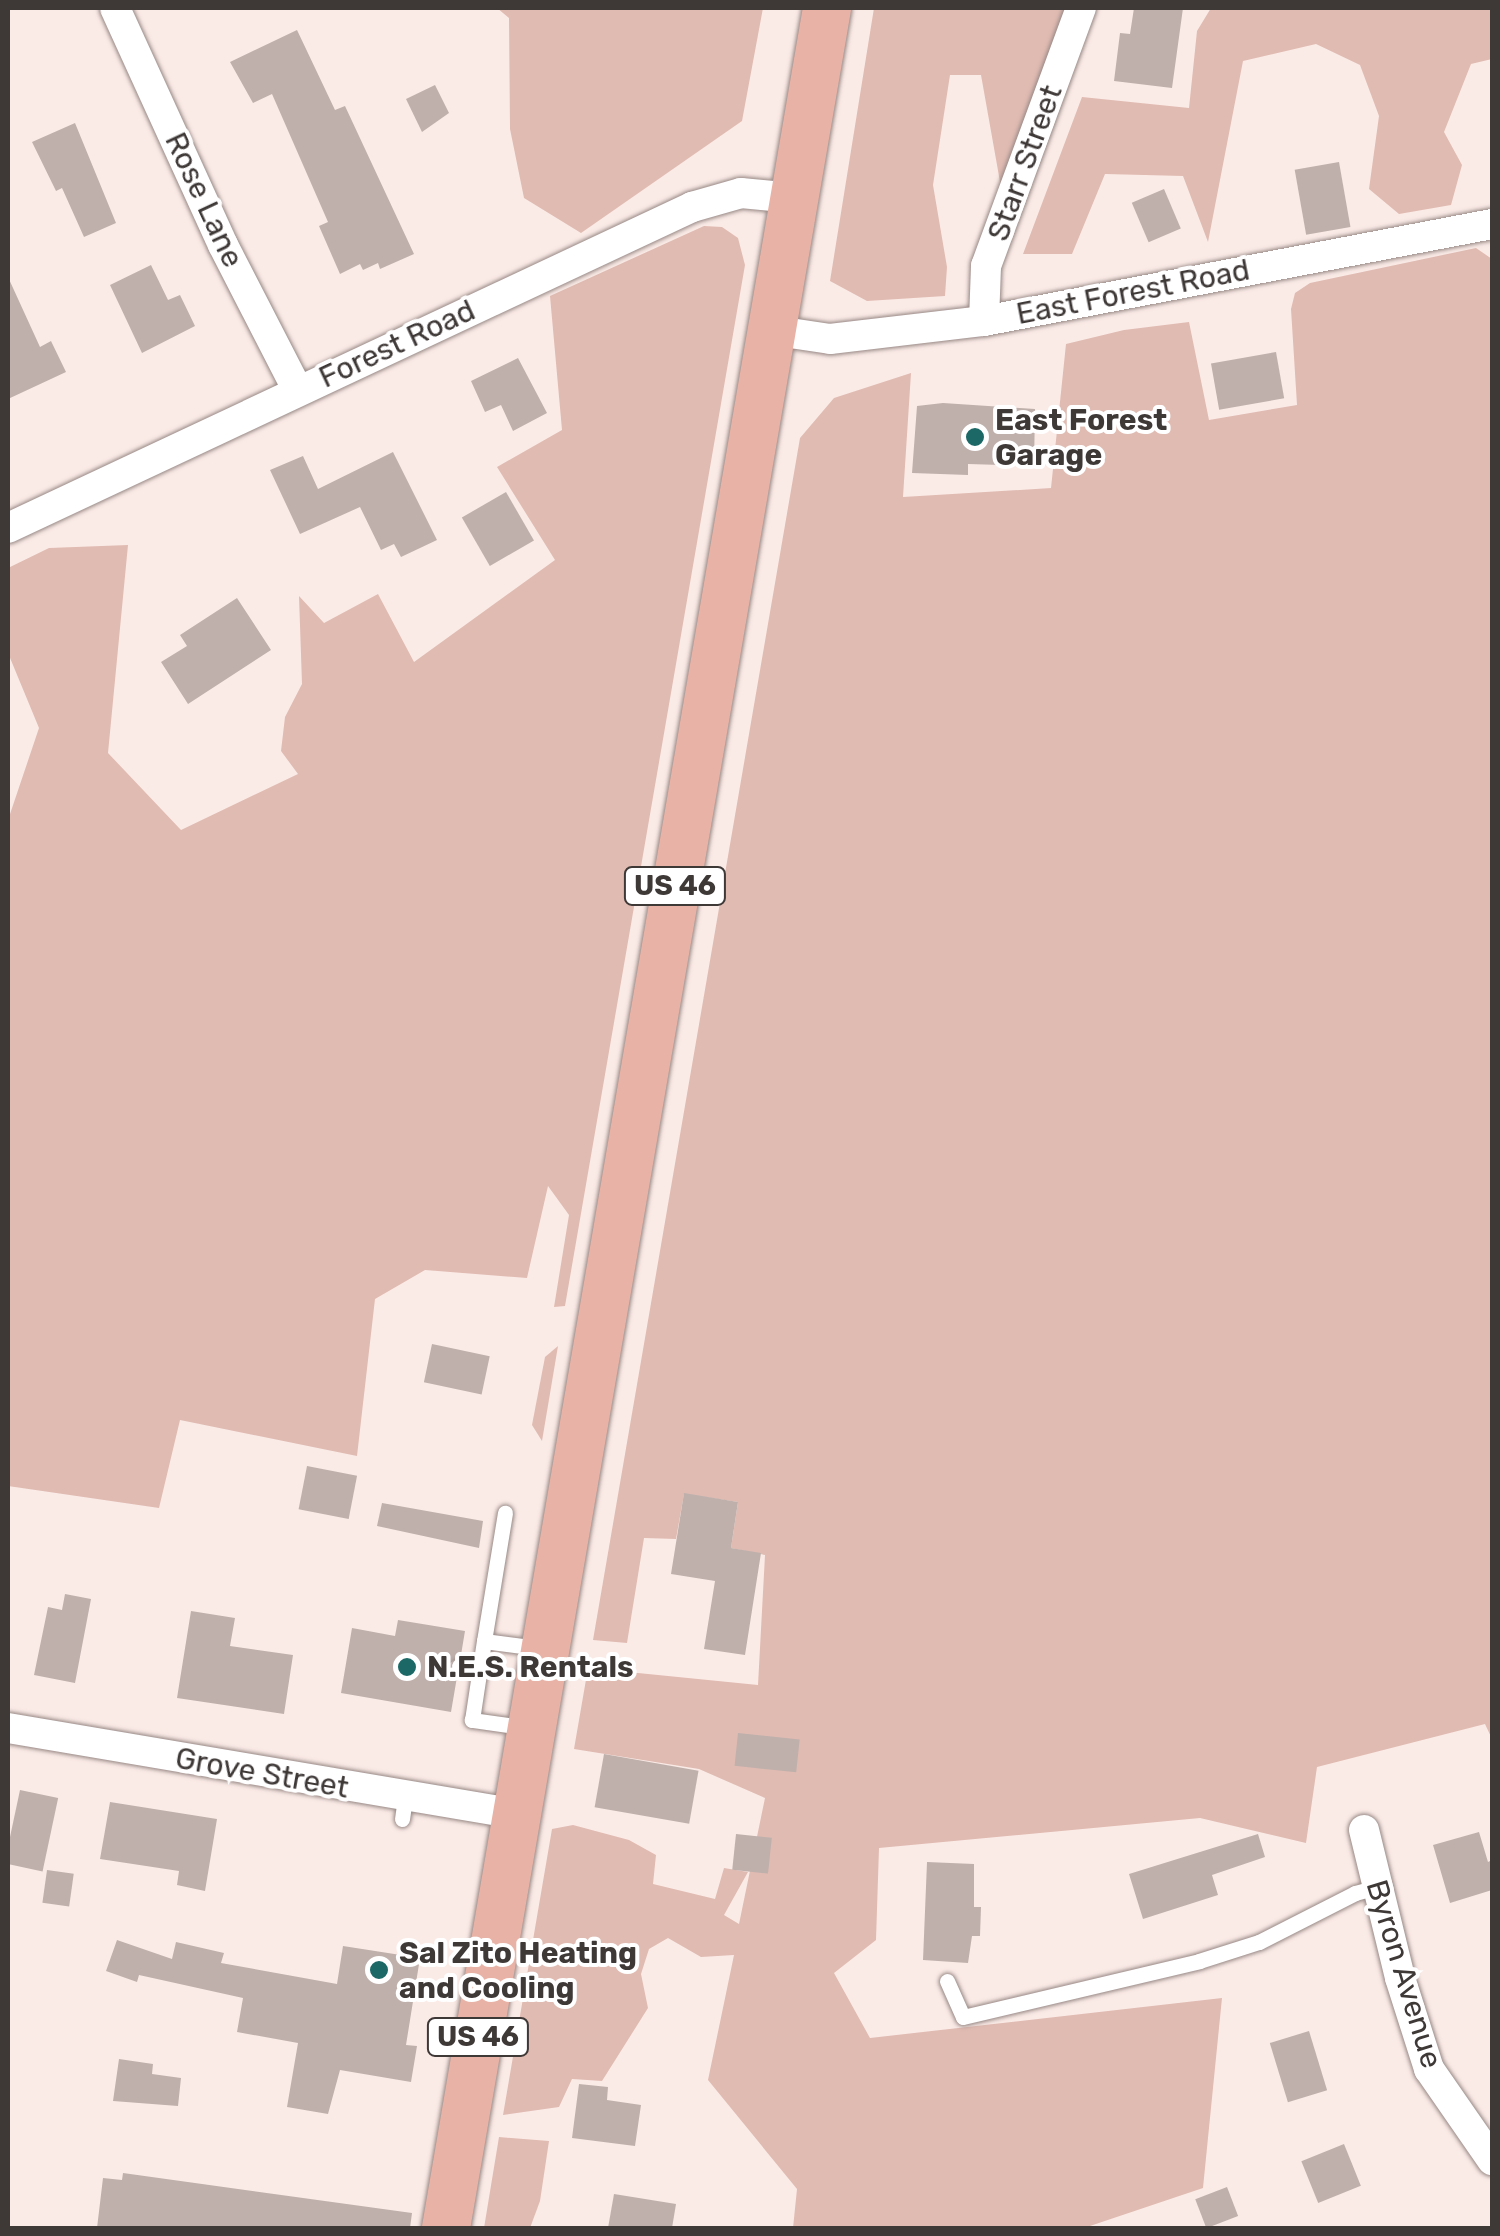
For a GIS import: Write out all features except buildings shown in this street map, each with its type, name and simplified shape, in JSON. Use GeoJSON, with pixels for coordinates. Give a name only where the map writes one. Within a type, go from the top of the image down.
{"type":"FeatureCollection","features":[{"type":"Feature","properties":{"kind":"main road","name":"US 46"},"geometry":{"type":"LineString","coordinates":[[446,2228],[827,8]]}},
{"type":"Feature","properties":{"kind":"street","name":"Rose Lane"},"geometry":{"type":"LineString","coordinates":[[115,8],[224,245],[298,391]]}},
{"type":"Feature","properties":{"kind":"street","name":"Starr Street"},"geometry":{"type":"LineString","coordinates":[[984,321],[986,266],[1081,8]]}},
{"type":"Feature","properties":{"kind":"street","name":"Forest Road"},"geometry":{"type":"LineString","coordinates":[[8,528],[692,208],[741,193],[794,198]]}},
{"type":"Feature","properties":{"kind":"street","name":"East Forest Road"},"geometry":{"type":"LineString","coordinates":[[770,330],[830,338],[984,321],[1492,224]]}},
{"type":"Feature","properties":{"kind":"street","name":"Grove Street"},"geometry":{"type":"LineString","coordinates":[[8,1728],[404,1809],[518,1814]]}},
{"type":"Feature","properties":{"kind":"street","name":"Byron Avenue"},"geometry":{"type":"LineString","coordinates":[[1364,1830],[1428,2069],[1492,2160]]}},
{"type":"Feature","properties":{"kind":"lane"},"geometry":{"type":"LineString","coordinates":[[505,1513],[472,1720],[533,1728]]}},
{"type":"Feature","properties":{"kind":"lane"},"geometry":{"type":"LineString","coordinates":[[484,1641],[545,1650]]}},
{"type":"Feature","properties":{"kind":"lane"},"geometry":{"type":"LineString","coordinates":[[459,1666],[480,1670]]}},
{"type":"Feature","properties":{"kind":"lane"},"geometry":{"type":"LineString","coordinates":[[947,1981],[963,2017],[1199,1961],[1259,1942],[1355,1892],[1377,1888]]}},
{"type":"Feature","properties":{"kind":"shaded area"},"geometry":{"type":"Polygon","coordinates":[[[497,8],[763,8],[742,121],[581,233],[524,198],[510,129],[509,18],[497,8]]]}},
{"type":"Feature","properties":{"kind":"shaded area"},"geometry":{"type":"Polygon","coordinates":[[[874,8],[1066,8],[1002,193],[981,75],[950,75],[933,185],[947,267],[945,296],[867,301],[830,281],[874,8]]]}},
{"type":"Feature","properties":{"kind":"shaded area"},"geometry":{"type":"Polygon","coordinates":[[[1211,8],[1492,8],[1492,59],[1471,64],[1444,132],[1462,165],[1451,205],[1399,214],[1369,189],[1379,116],[1360,65],[1316,44],[1243,61],[1208,242],[1183,176],[1105,174],[1072,254],[1023,254],[1082,97],[1189,108],[1197,31],[1211,8]]]}},
{"type":"Feature","properties":{"kind":"shaded area"},"geometry":{"type":"Polygon","coordinates":[[[704,226],[722,227],[738,238],[745,265],[565,1306],[554,1307],[569,1215],[548,1186],[527,1278],[425,1270],[375,1299],[357,1456],[180,1420],[159,1508],[8,1486],[8,820],[39,728],[8,653],[8,568],[49,548],[128,545],[108,753],[181,830],[298,774],[281,751],[285,717],[302,684],[299,596],[324,623],[378,594],[414,662],[555,560],[497,467],[562,430],[550,296],[704,226]]]}},
{"type":"Feature","properties":{"kind":"shaded area"},"geometry":{"type":"Polygon","coordinates":[[[1476,248],[1492,259],[1492,1739],[1485,1724],[1317,1767],[1306,1843],[1200,1818],[879,1848],[876,1940],[834,1973],[870,2038],[1222,1998],[1203,2188],[1084,2228],[793,2228],[797,2189],[708,2080],[734,1955],[701,1957],[668,1938],[649,1949],[641,1974],[648,2008],[602,2081],[572,2079],[559,2107],[503,2115],[552,1829],[573,1825],[629,1840],[656,1855],[653,1884],[715,1899],[724,1868],[748,1872],[724,1915],[739,1924],[765,1798],[699,1769],[574,1749],[588,1668],[758,1685],[765,1555],[731,1548],[738,1502],[684,1494],[676,1539],[644,1538],[627,1643],[593,1640],[800,438],[834,398],[911,373],[903,497],[1051,488],[1066,344],[1124,330],[1189,322],[1209,420],[1297,405],[1291,309],[1295,293],[1310,283],[1476,248]]]}},
{"type":"Feature","properties":{"kind":"shaded area"},"geometry":{"type":"Polygon","coordinates":[[[558,1346],[542,1441],[532,1425],[545,1357],[558,1346]]]}},
{"type":"Feature","properties":{"kind":"shaded area"},"geometry":{"type":"Polygon","coordinates":[[[499,2137],[549,2141],[540,2201],[530,2228],[484,2228],[499,2137]]]}},
{"type":"Feature","properties":{"kind":"place","name":"East Forest Garage"},"geometry":{"type":"Point","coordinates":[975,437]}},
{"type":"Feature","properties":{"kind":"place","name":"N.E.S. Rentals"},"geometry":{"type":"Point","coordinates":[407,1667]}},
{"type":"Feature","properties":{"kind":"place","name":"Sal Zito Heating and Cooling"},"geometry":{"type":"Point","coordinates":[379,1970]}}]}
